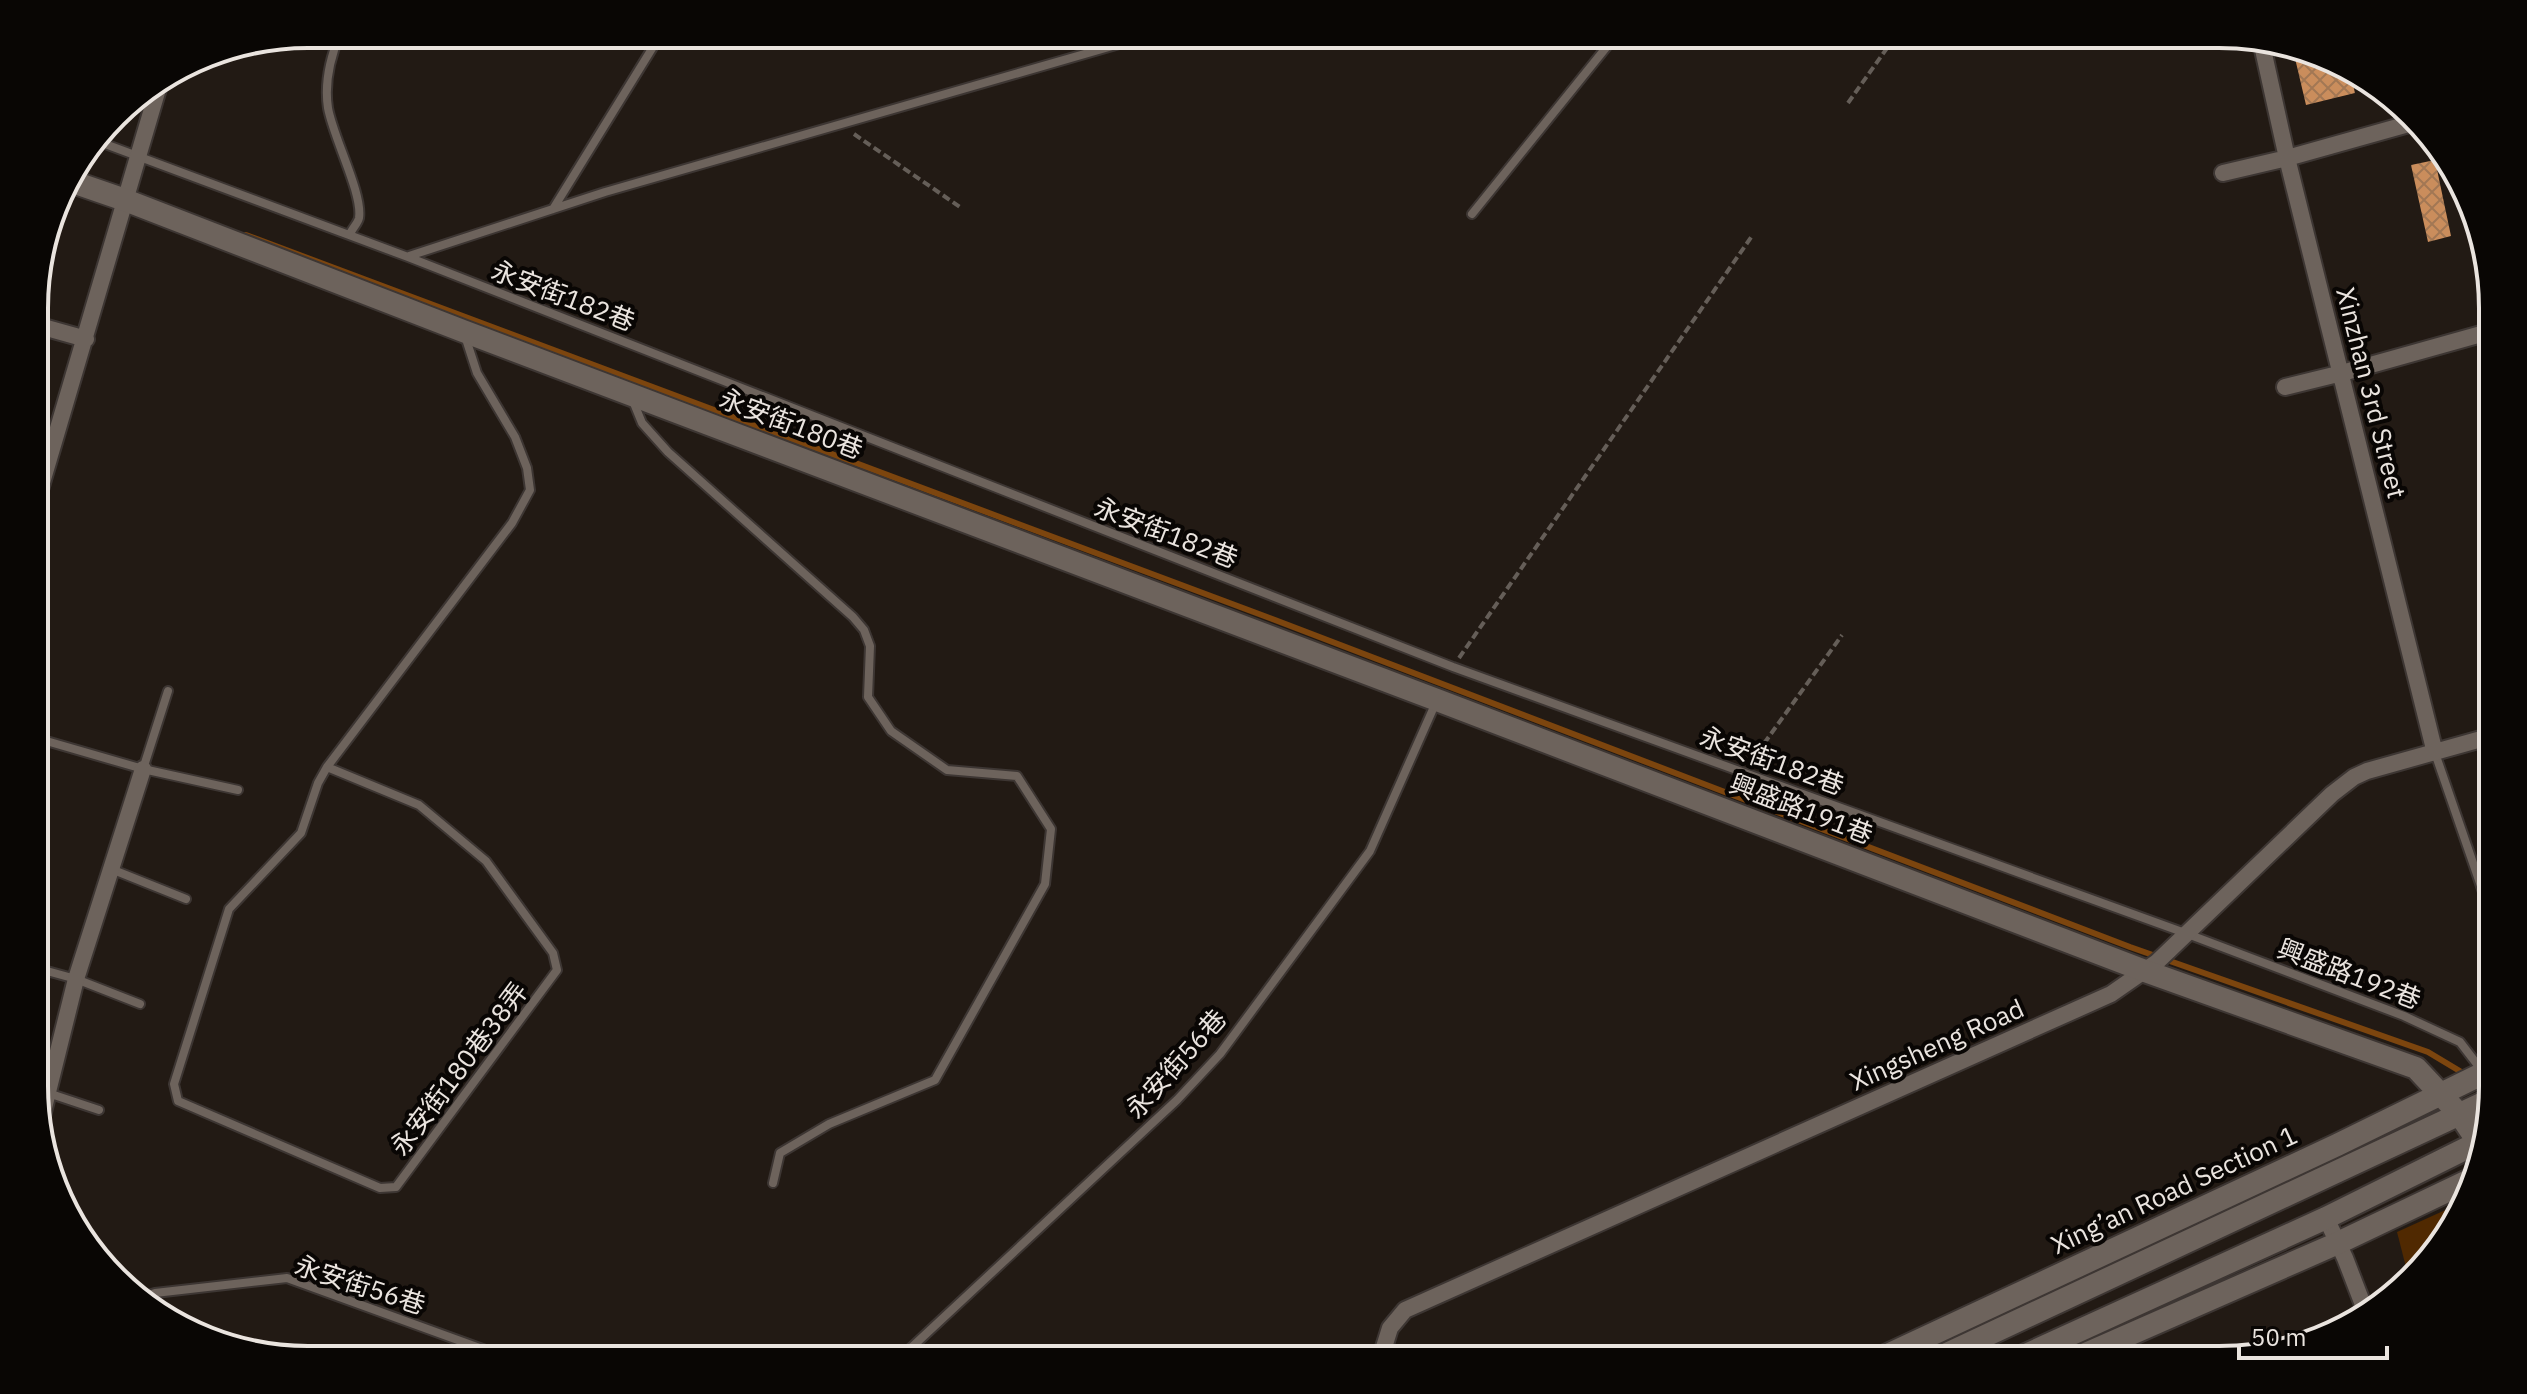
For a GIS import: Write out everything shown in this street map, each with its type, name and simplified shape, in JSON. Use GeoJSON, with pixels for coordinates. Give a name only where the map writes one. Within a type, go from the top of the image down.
{"type":"FeatureCollection","features":[{"type":"Feature","properties":{"kind":"street","name":"Xinzhan 3rd Street"},"geometry":{"type":"LineString","coordinates":[[2264,52],[2435,753]]}},
{"type":"Feature","properties":{"kind":"street"},"geometry":{"type":"LineString","coordinates":[[48,464],[155,98]]}},
{"type":"Feature","properties":{"kind":"street"},"geometry":{"type":"LineString","coordinates":[[2223,173],[2404,125]]}},
{"type":"Feature","properties":{"kind":"street","name":"永安街180巷"},"geometry":{"type":"LineString","coordinates":[[81,183],[127,194],[463,331],[1437,700]]}},
{"type":"Feature","properties":{"kind":"street"},"geometry":{"type":"LineString","coordinates":[[48,328],[86,339]]}},
{"type":"Feature","properties":{"kind":"street"},"geometry":{"type":"LineString","coordinates":[[2285,387],[2478,335]]}},
{"type":"Feature","properties":{"kind":"street","name":"興盛路191巷"},"geometry":{"type":"LineString","coordinates":[[1437,700],[2416,1068],[2443,1094],[2474,1135]]}},
{"type":"Feature","properties":{"kind":"street","name":"Xingsheng Road"},"geometry":{"type":"LineString","coordinates":[[1385,1345],[1390,1328],[1405,1310],[2111,994],[2151,967],[2332,794],[2354,777],[2478,740]]}},
{"type":"Feature","properties":{"kind":"street"},"geometry":{"type":"LineString","coordinates":[[48,1071],[143,769]]}},
{"type":"Feature","properties":{"kind":"street","name":"Xing’an Road Section 1"},"geometry":{"type":"LineString","coordinates":[[1909,1345],[2478,1076]]}},
{"type":"Feature","properties":{"kind":"street","name":"Xing’an Road Section 1"},"geometry":{"type":"LineString","coordinates":[[1965,1345],[2478,1106]]}},
{"type":"Feature","properties":{"kind":"street"},"geometry":{"type":"LineString","coordinates":[[2054,1345],[2471,1147]]}},
{"type":"Feature","properties":{"kind":"street"},"geometry":{"type":"LineString","coordinates":[[2106,1345],[2338,1243],[2459,1185]]}},
{"type":"Feature","properties":{"kind":"street"},"geometry":{"type":"LineString","coordinates":[[2326,1218],[2362,1303]]}},
{"type":"Feature","properties":{"kind":"street"},"geometry":{"type":"LineString","coordinates":[[2008,1299],[2018,1320]]}},
{"type":"Feature","properties":{"kind":"lane"},"geometry":{"type":"LineString","coordinates":[[335,48],[326,84],[336,140],[358,197],[359,219],[350,234]]}},
{"type":"Feature","properties":{"kind":"lane"},"geometry":{"type":"LineString","coordinates":[[553,209],[652,48]]}},
{"type":"Feature","properties":{"kind":"lane"},"geometry":{"type":"LineString","coordinates":[[408,257],[553,209],[1105,48]]}},
{"type":"Feature","properties":{"kind":"lane"},"geometry":{"type":"LineString","coordinates":[[1472,214],[1606,48]]}},
{"type":"Feature","properties":{"kind":"lane","name":"永安街182巷"},"geometry":{"type":"LineString","coordinates":[[106,144],[350,234],[1453,667],[1743,772],[2180,937]]}},
{"type":"Feature","properties":{"kind":"lane","name":"永安街180巷38弄"},"geometry":{"type":"LineString","coordinates":[[327,767],[419,805],[486,861],[553,953],[557,970],[396,1187],[380,1188],[178,1101],[174,1084],[229,909],[301,833],[318,783],[327,767],[512,523],[530,490],[527,468],[515,437],[477,373],[463,331]]}},
{"type":"Feature","properties":{"kind":"lane"},"geometry":{"type":"LineString","coordinates":[[629,393],[642,423],[668,452],[748,521],[864,630],[870,646],[868,697],[891,731],[947,770],[1017,776],[1051,829],[1045,884],[935,1080],[829,1124],[780,1153],[773,1183]]}},
{"type":"Feature","properties":{"kind":"lane"},"geometry":{"type":"LineString","coordinates":[[143,769],[168,691]]}},
{"type":"Feature","properties":{"kind":"lane","name":"永安街56巷"},"geometry":{"type":"LineString","coordinates":[[913,1346],[1177,1100],[1220,1054],[1370,851],[1437,700]]}},
{"type":"Feature","properties":{"kind":"lane"},"geometry":{"type":"LineString","coordinates":[[48,741],[143,769],[238,790]]}},
{"type":"Feature","properties":{"kind":"lane"},"geometry":{"type":"LineString","coordinates":[[2435,753],[2478,877]]}},
{"type":"Feature","properties":{"kind":"lane"},"geometry":{"type":"LineString","coordinates":[[111,869],[186,899]]}},
{"type":"Feature","properties":{"kind":"lane","name":"興盛路192巷"},"geometry":{"type":"LineString","coordinates":[[2180,937],[2404,1016],[2460,1042],[2478,1061]]}},
{"type":"Feature","properties":{"kind":"lane"},"geometry":{"type":"LineString","coordinates":[[48,971],[140,1004]]}},
{"type":"Feature","properties":{"kind":"lane"},"geometry":{"type":"LineString","coordinates":[[48,1093],[99,1110]]}},
{"type":"Feature","properties":{"kind":"lane","name":"永安街56巷"},"geometry":{"type":"LineString","coordinates":[[152,1294],[287,1278],[474,1346]]}},
{"type":"Feature","properties":{"kind":"path"},"geometry":{"type":"LineString","coordinates":[[1848,103],[1887,48]]}},
{"type":"Feature","properties":{"kind":"path"},"geometry":{"type":"LineString","coordinates":[[839,124],[960,207]]}},
{"type":"Feature","properties":{"kind":"path"},"geometry":{"type":"LineString","coordinates":[[1453,667],[1752,236]]}},
{"type":"Feature","properties":{"kind":"path"},"geometry":{"type":"LineString","coordinates":[[1743,772],[1842,635]]}},
{"type":"Feature","properties":{"kind":"shaded area"},"geometry":{"type":"Polygon","coordinates":[[[2447,1209],[2406,1267],[2397,1232],[2447,1209]]]}},
{"type":"Feature","properties":{"kind":"building"},"geometry":{"type":"Polygon","coordinates":[[[2295,60],[2353,86],[2355,93],[2306,105],[2295,60]]]}},
{"type":"Feature","properties":{"kind":"building"},"geometry":{"type":"Polygon","coordinates":[[[2432,161],[2436,167],[2451,236],[2428,242],[2411,165],[2432,161]]]}},
{"type":"Feature","properties":{"kind":"waterway"},"geometry":{"type":"LineString","coordinates":[[246,235],[1275,620],[2130,947],[2428,1052],[2468,1076]]}}]}
